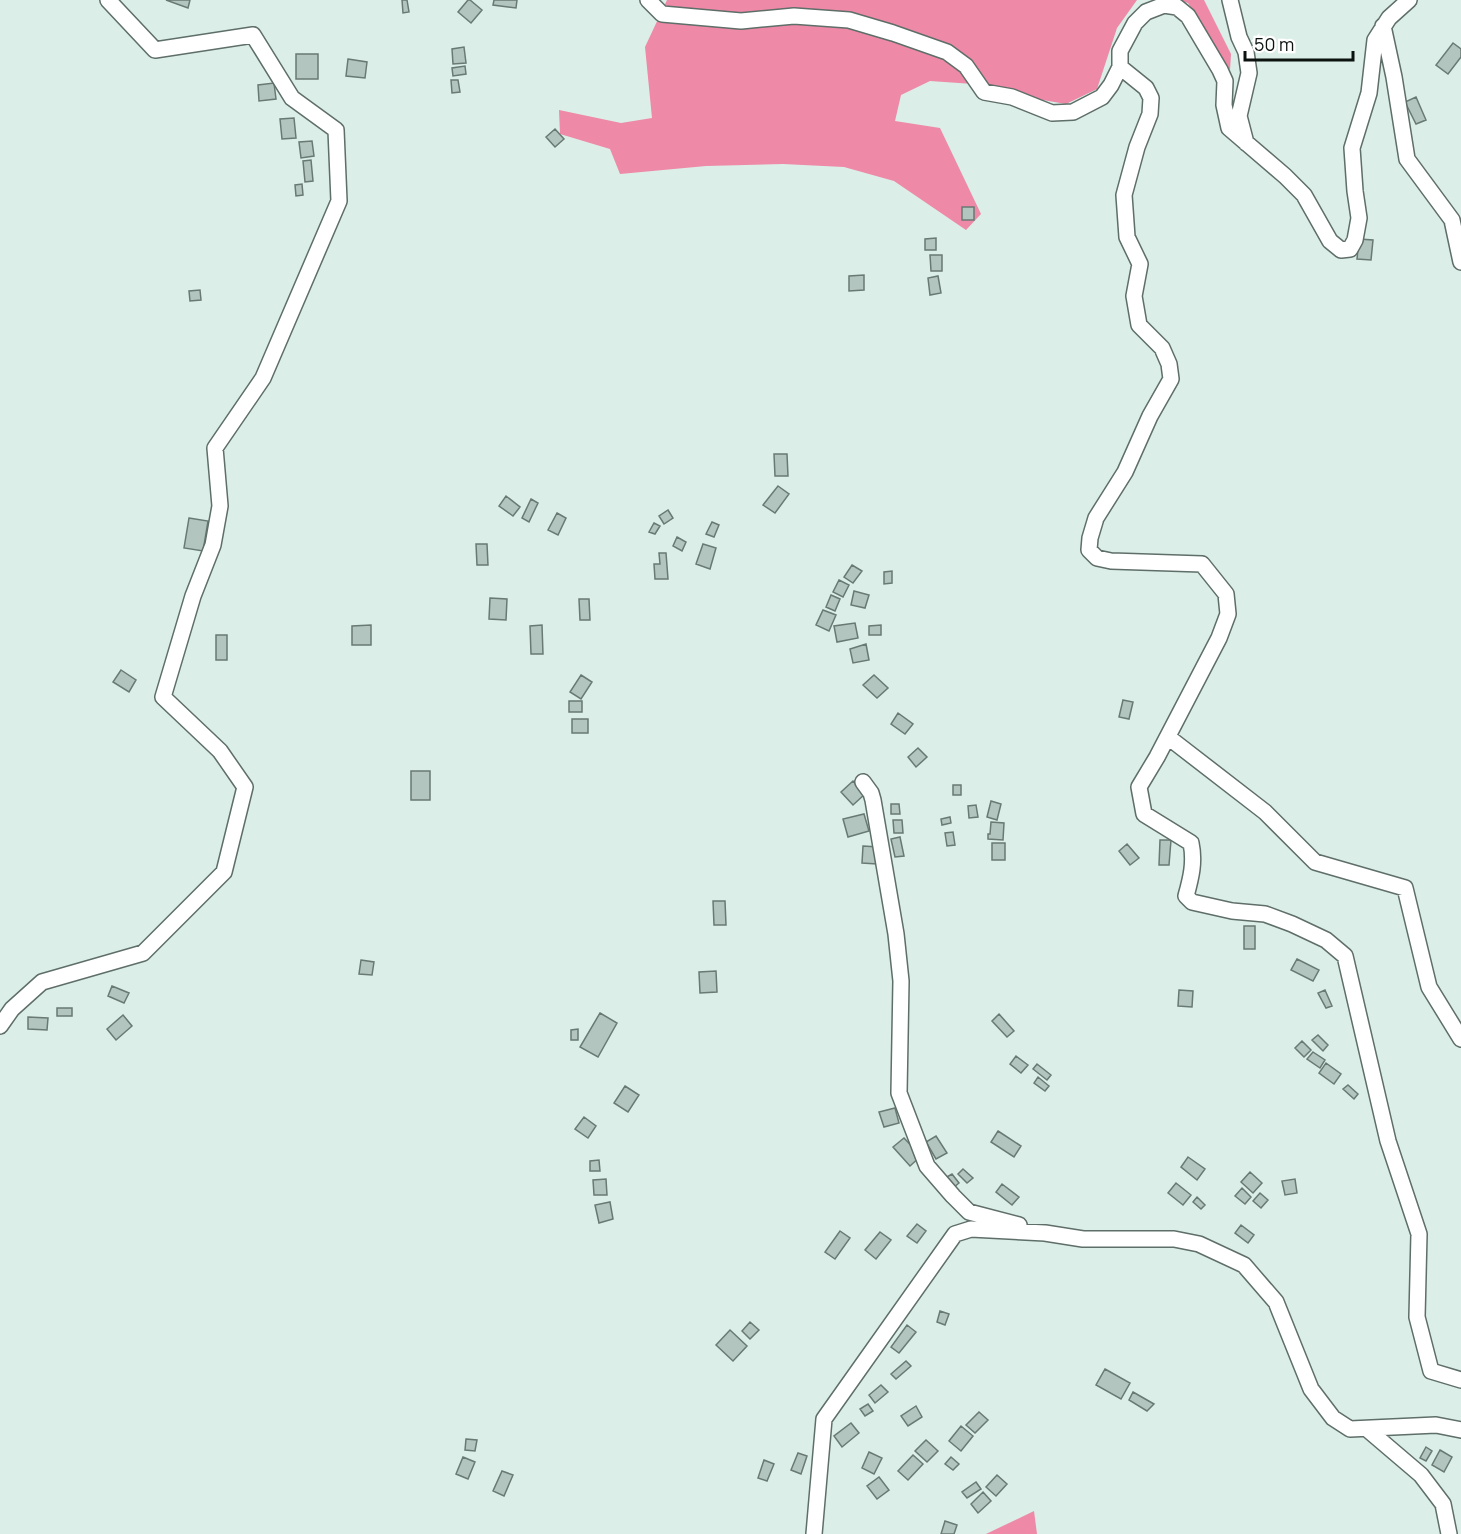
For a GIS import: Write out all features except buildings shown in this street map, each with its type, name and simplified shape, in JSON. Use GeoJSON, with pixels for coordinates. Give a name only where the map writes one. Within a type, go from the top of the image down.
{"type":"FeatureCollection","features":[{"type":"Feature","properties":{"kind":"street"},"geometry":{"type":"LineString","coordinates":[[0,1026],[12,1009],[42,982],[143,953],[224,872],[245,787],[220,751],[163,697],[193,596],[213,545],[220,506],[215,448],[263,378],[339,201],[336,130],[292,98],[253,35],[155,50],[108,0]]}},
{"type":"Feature","properties":{"kind":"street"},"geometry":{"type":"LineString","coordinates":[[648,0],[662,14],[741,21],[794,16],[849,20],[947,52],[966,66],[984,92],[1012,97],[1052,113],[1074,112],[1102,97],[1120,67],[1120,51],[1135,23],[1146,12],[1164,5],[1177,7],[1188,16],[1225,81],[1224,105],[1229,128],[1304,195],[1330,241],[1341,250],[1350,249],[1355,240],[1359,218],[1352,148],[1369,93],[1375,40],[1389,18],[1409,0]]}},
{"type":"Feature","properties":{"kind":"street"},"geometry":{"type":"LineString","coordinates":[[1230,0],[1239,37],[1246,52],[1249,73],[1239,116],[1246,143]]}},
{"type":"Feature","properties":{"kind":"street"},"geometry":{"type":"LineString","coordinates":[[1383,26],[1407,159],[1452,220],[1461,262]]}},
{"type":"Feature","properties":{"kind":"street"},"geometry":{"type":"LineString","coordinates":[[1120,67],[1146,88],[1151,98],[1150,114],[1137,147],[1124,195],[1127,237],[1140,264],[1134,296],[1139,324],[1162,348],[1169,364],[1171,379],[1150,416],[1125,472],[1096,518],[1089,550],[1097,558],[1111,561],[1202,564],[1226,594],[1228,615],[1219,638],[1158,757],[1139,787],[1144,814],[1191,843],[1194,857],[1186,896],[1192,902],[1232,911],[1265,914],[1326,939],[1345,956],[1388,1141],[1419,1234],[1417,1317],[1431,1371],[1461,1380]]}},
{"type":"Feature","properties":{"kind":"street"},"geometry":{"type":"LineString","coordinates":[[1167,737],[1264,812],[1316,862],[1405,888],[1429,987],[1461,1039]]}},
{"type":"Feature","properties":{"kind":"street"},"geometry":{"type":"LineString","coordinates":[[863,782],[873,800],[898,946],[901,981],[899,1093],[927,1166],[969,1212],[1045,1233]]}},
{"type":"Feature","properties":{"kind":"street"},"geometry":{"type":"LineString","coordinates":[[814,1534],[824,1419],[955,1234],[970,1229],[1045,1233],[1083,1239],[1174,1239],[1199,1244],[1244,1264],[1276,1302],[1311,1389],[1333,1418],[1350,1429],[1436,1425],[1461,1430]]}},
{"type":"Feature","properties":{"kind":"street"},"geometry":{"type":"LineString","coordinates":[[1367,1429],[1421,1475],[1443,1504],[1449,1534]]}},
{"type":"Feature","properties":{"kind":"shaded area"},"geometry":{"type":"Polygon","coordinates":[[[667,0],[1137,0],[1117,28],[1097,89],[1066,104],[1037,99],[988,85],[930,81],[901,95],[895,121],[940,128],[981,214],[966,230],[894,181],[844,167],[783,164],[706,166],[620,174],[610,149],[560,134],[559,110],[621,123],[652,118],[645,47],[667,0]]]}},
{"type":"Feature","properties":{"kind":"shaded area"},"geometry":{"type":"Polygon","coordinates":[[[1177,0],[1204,0],[1231,54],[1230,70],[1188,3],[1177,0]]]}},
{"type":"Feature","properties":{"kind":"shaded area"},"geometry":{"type":"Polygon","coordinates":[[[1034,1511],[1037,1534],[986,1534],[1034,1511]]]}}]}
